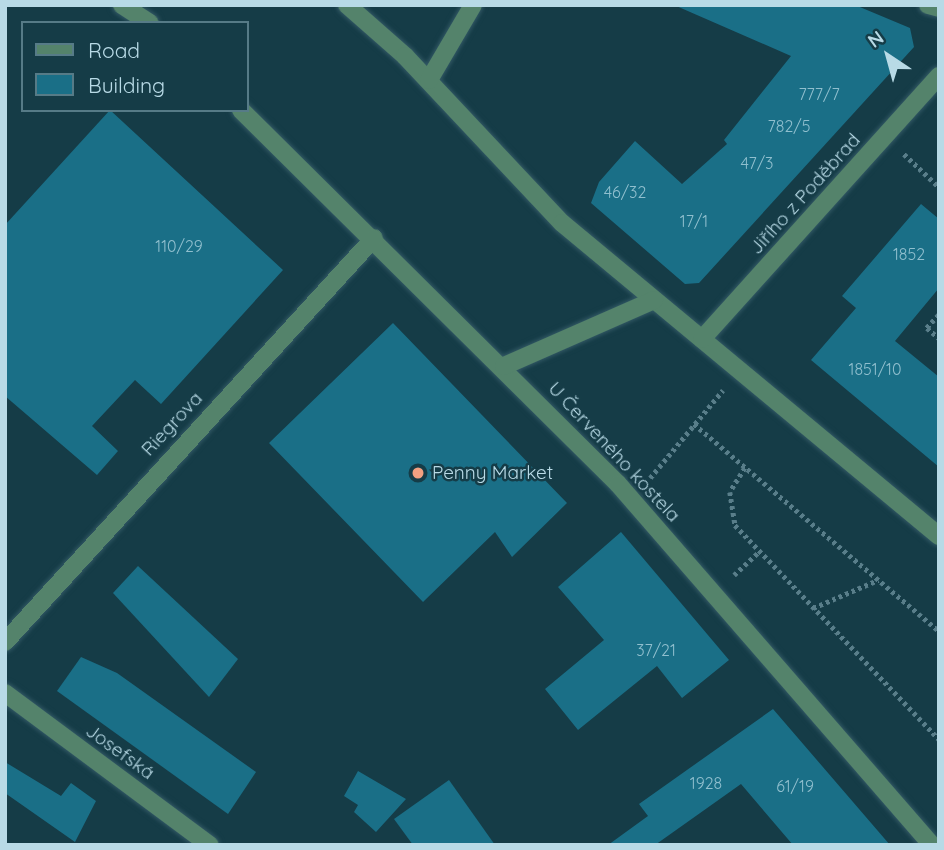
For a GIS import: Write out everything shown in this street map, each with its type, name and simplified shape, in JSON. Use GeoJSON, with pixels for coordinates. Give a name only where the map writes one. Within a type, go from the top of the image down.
{"type":"FeatureCollection","features":[{"type":"Feature","properties":{"kind":"street"},"geometry":{"type":"LineString","coordinates":[[121,5],[147,21]]}},
{"type":"Feature","properties":{"kind":"street"},"geometry":{"type":"LineString","coordinates":[[347,5],[429,80],[531,193],[654,300],[939,536]]}},
{"type":"Feature","properties":{"kind":"street"},"geometry":{"type":"LineString","coordinates":[[429,80],[473,5]]}},
{"type":"Feature","properties":{"kind":"street"},"geometry":{"type":"LineString","coordinates":[[928,5],[939,8]]}},
{"type":"Feature","properties":{"kind":"street","name":"Jiřího z Poděbrad"},"geometry":{"type":"LineString","coordinates":[[702,339],[939,76]]}},
{"type":"Feature","properties":{"kind":"street","name":"U Červeného kostela"},"geometry":{"type":"LineString","coordinates":[[243,112],[374,238],[618,484],[932,845]]}},
{"type":"Feature","properties":{"kind":"street","name":"Riegrova"},"geometry":{"type":"LineString","coordinates":[[5,642],[374,238]]}},
{"type":"Feature","properties":{"kind":"street"},"geometry":{"type":"LineString","coordinates":[[503,366],[654,300]]}},
{"type":"Feature","properties":{"kind":"street","name":"Josefská"},"geometry":{"type":"LineString","coordinates":[[5,694],[210,845]]}},
{"type":"Feature","properties":{"kind":"path"},"geometry":{"type":"LineString","coordinates":[[886,136],[939,187]]}},
{"type":"Feature","properties":{"kind":"path"},"geometry":{"type":"LineString","coordinates":[[939,315],[927,328],[939,338]]}},
{"type":"Feature","properties":{"kind":"path"},"geometry":{"type":"LineString","coordinates":[[632,500],[740,370]]}},
{"type":"Feature","properties":{"kind":"path"},"geometry":{"type":"LineString","coordinates":[[694,424],[939,631]]}},
{"type":"Feature","properties":{"kind":"path"},"geometry":{"type":"LineString","coordinates":[[745,468],[730,492],[735,525],[938,737]]}},
{"type":"Feature","properties":{"kind":"path"},"geometry":{"type":"LineString","coordinates":[[713,593],[759,552]]}},
{"type":"Feature","properties":{"kind":"path"},"geometry":{"type":"LineString","coordinates":[[813,608],[878,580]]}},
{"type":"Feature","properties":{"kind":"building"},"geometry":{"type":"Polygon","coordinates":[[[674,5],[855,5],[910,28],[914,47],[699,283],[685,284],[591,203],[599,182],[635,141],[682,184],[727,144],[724,140],[791,56],[674,5]]]}},
{"type":"Feature","properties":{"kind":"building"},"geometry":{"type":"Polygon","coordinates":[[[108,112],[112,112],[283,270],[161,404],[135,380],[92,426],[118,451],[97,475],[5,396],[5,225],[108,112]]]}},
{"type":"Feature","properties":{"kind":"building"},"geometry":{"type":"Polygon","coordinates":[[[921,204],[939,219],[939,288],[895,341],[939,377],[939,467],[811,360],[856,308],[842,296],[921,204]]]}},
{"type":"Feature","properties":{"kind":"building","name":"Penny Market"},"geometry":{"type":"Polygon","coordinates":[[[393,323],[567,503],[512,557],[495,532],[423,602],[269,443],[393,323]]]}},
{"type":"Feature","properties":{"kind":"building"},"geometry":{"type":"Polygon","coordinates":[[[621,532],[729,660],[682,698],[657,666],[578,730],[545,689],[604,640],[558,587],[621,532]]]}},
{"type":"Feature","properties":{"kind":"building"},"geometry":{"type":"Polygon","coordinates":[[[138,566],[238,659],[209,697],[113,593],[138,566]]]}},
{"type":"Feature","properties":{"kind":"building"},"geometry":{"type":"Polygon","coordinates":[[[81,657],[117,673],[256,772],[228,814],[57,691],[81,657]]]}},
{"type":"Feature","properties":{"kind":"building"},"geometry":{"type":"Polygon","coordinates":[[[773,709],[890,845],[793,845],[741,784],[655,845],[608,845],[648,816],[639,804],[773,709]]]}},
{"type":"Feature","properties":{"kind":"building"},"geometry":{"type":"Polygon","coordinates":[[[5,762],[61,796],[71,783],[96,801],[75,842],[5,793],[5,762]]]}},
{"type":"Feature","properties":{"kind":"building"},"geometry":{"type":"Polygon","coordinates":[[[358,771],[406,799],[376,832],[354,812],[358,805],[344,796],[358,771]]]}},
{"type":"Feature","properties":{"kind":"building"},"geometry":{"type":"Polygon","coordinates":[[[449,780],[495,845],[413,845],[394,819],[449,780]]]}},
{"type":"Feature","properties":{"kind":"place","name":"Penny Market"},"geometry":{"type":"Point","coordinates":[418,473]}}]}
